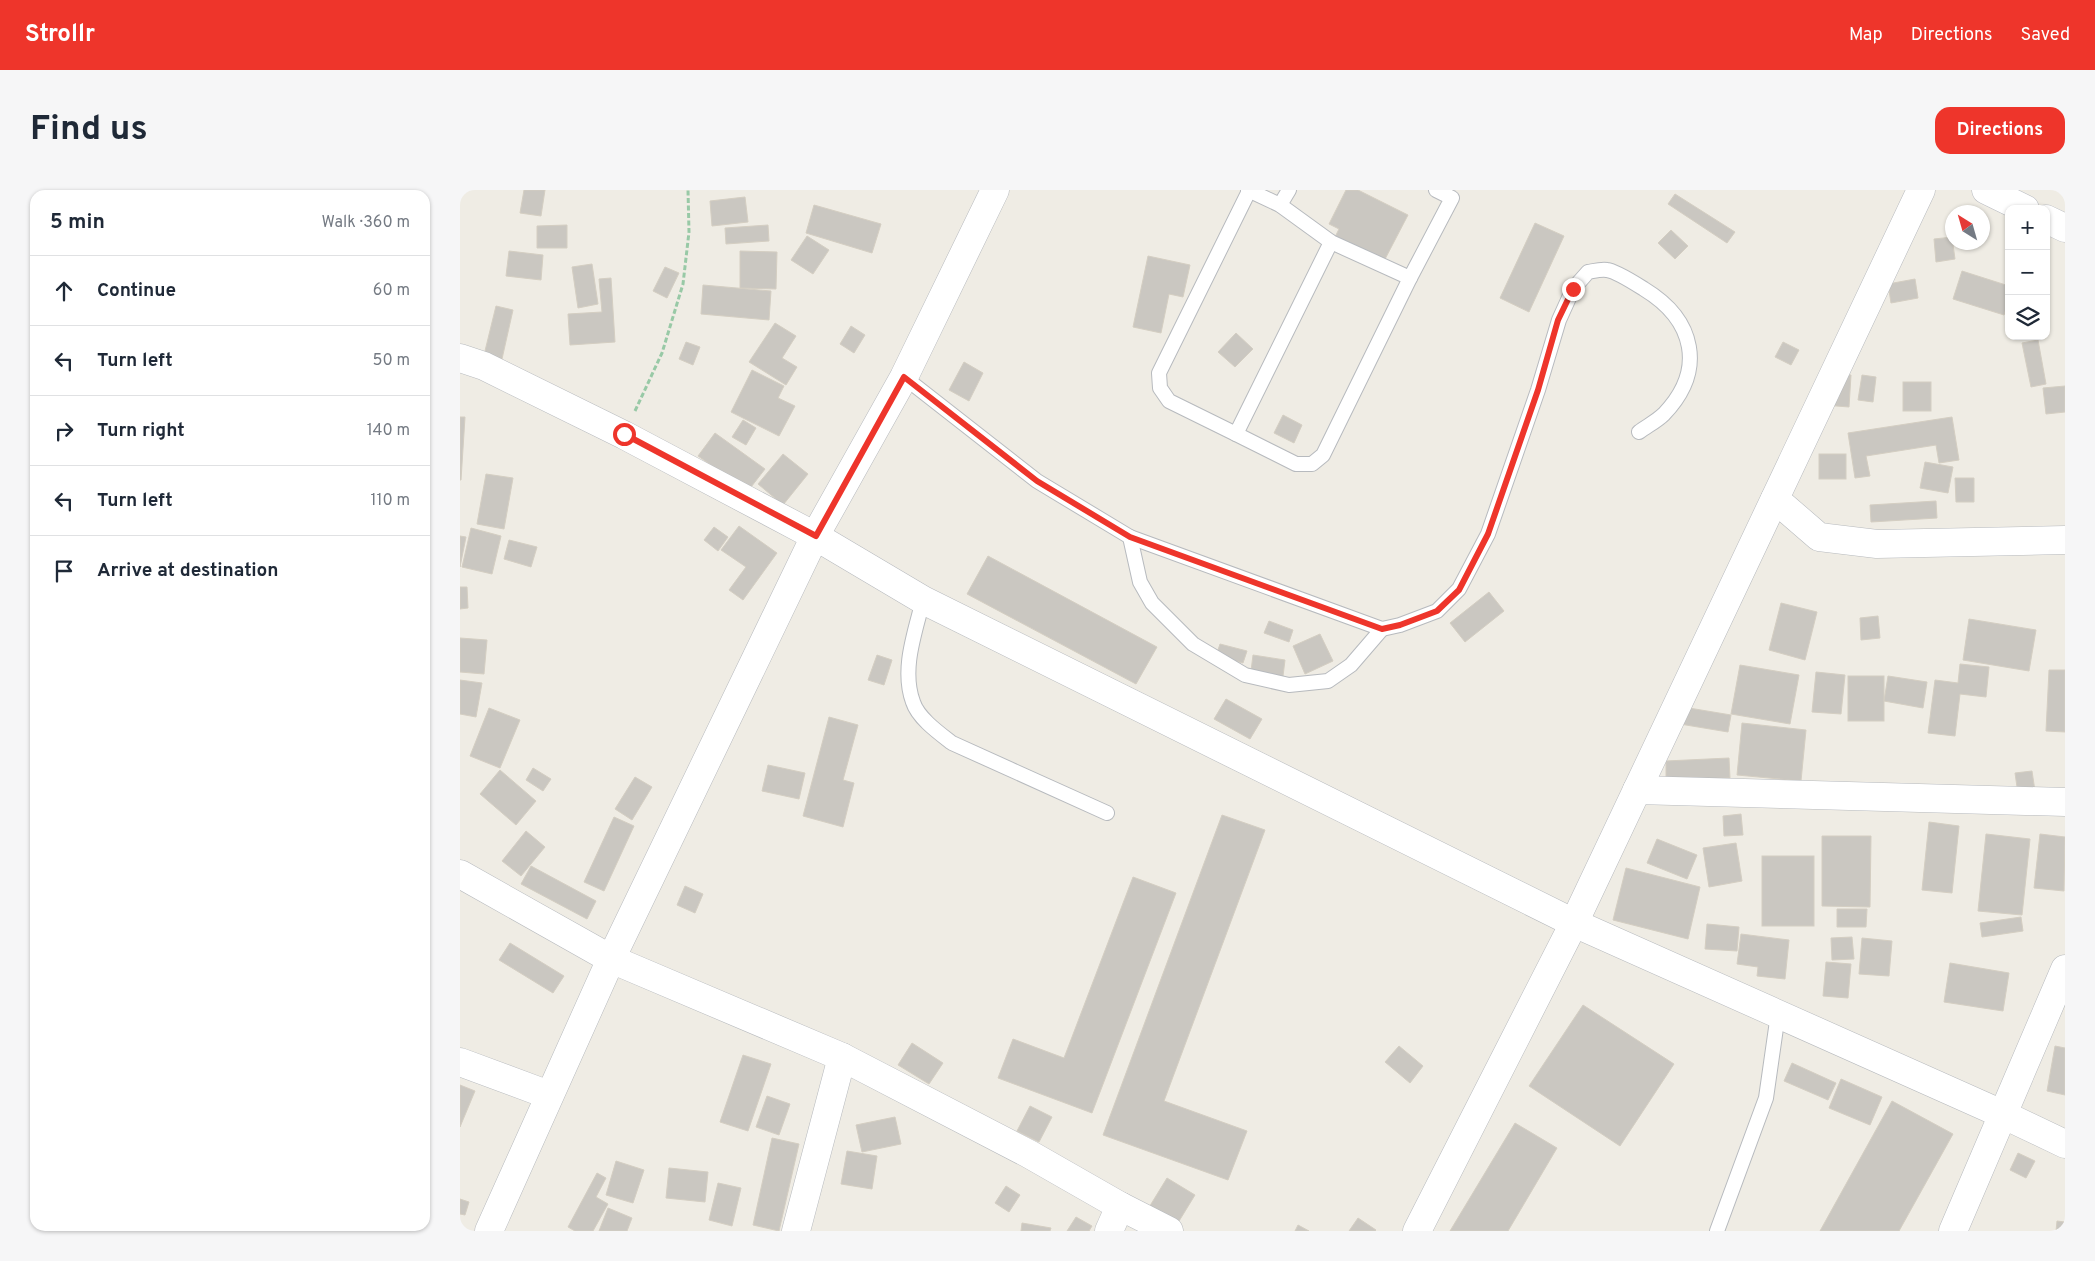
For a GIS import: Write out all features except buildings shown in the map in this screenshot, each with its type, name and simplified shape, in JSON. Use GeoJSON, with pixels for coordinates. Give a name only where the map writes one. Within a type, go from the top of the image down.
{"type":"FeatureCollection","features":[{"type":"Feature","properties":{"kind":"street"},"geometry":{"type":"LineString","coordinates":[[489,1231],[611,959],[816,536],[904,377],[995,190]]}},
{"type":"Feature","properties":{"kind":"street"},"geometry":{"type":"LineString","coordinates":[[1417,1231],[1574,923],[1921,190]]}},
{"type":"Feature","properties":{"kind":"street"},"geometry":{"type":"LineString","coordinates":[[1986,190],[2017,205]]}},
{"type":"Feature","properties":{"kind":"street"},"geometry":{"type":"LineString","coordinates":[[2050,221],[2065,228]]}},
{"type":"Feature","properties":{"kind":"street"},"geometry":{"type":"LineString","coordinates":[[460,358],[484,366],[624,434],[816,536],[923,600],[1574,923],[2065,1144]]}},
{"type":"Feature","properties":{"kind":"street"},"geometry":{"type":"LineString","coordinates":[[1775,499],[1819,536],[1877,544],[2065,540]]}},
{"type":"Feature","properties":{"kind":"street"},"geometry":{"type":"LineString","coordinates":[[1637,790],[2065,802]]}},
{"type":"Feature","properties":{"kind":"street"},"geometry":{"type":"LineString","coordinates":[[460,874],[611,959],[842,1057],[1029,1154],[1168,1231]]}},
{"type":"Feature","properties":{"kind":"street"},"geometry":{"type":"LineString","coordinates":[[1953,1231],[2065,969]]}},
{"type":"Feature","properties":{"kind":"street"},"geometry":{"type":"LineString","coordinates":[[796,1231],[842,1057]]}},
{"type":"Feature","properties":{"kind":"street"},"geometry":{"type":"LineString","coordinates":[[460,1062],[549,1095]]}},
{"type":"Feature","properties":{"kind":"street"},"geometry":{"type":"LineString","coordinates":[[1109,1231],[1120,1206]]}},
{"type":"Feature","properties":{"kind":"lane"},"geometry":{"type":"LineString","coordinates":[[1410,278],[1331,242],[1280,205],[1249,190],[1159,373],[1160,388],[1169,401],[1296,464],[1312,464],[1323,455],[1410,278],[1452,198],[1436,190]]}},
{"type":"Feature","properties":{"kind":"lane"},"geometry":{"type":"LineString","coordinates":[[1280,205],[1290,190]]}},
{"type":"Feature","properties":{"kind":"lane"},"geometry":{"type":"LineString","coordinates":[[1236,434],[1331,242]]}},
{"type":"Feature","properties":{"kind":"lane"},"geometry":{"type":"LineString","coordinates":[[904,377],[1037,481],[1130,537],[1382,629],[1400,625],[1437,611],[1459,590],[1488,534],[1538,390],[1558,320],[1573,289],[1588,272],[1608,270],[1661,300],[1681,323],[1690,347],[1689,370],[1676,400],[1662,416],[1639,432]]}},
{"type":"Feature","properties":{"kind":"lane"},"geometry":{"type":"LineString","coordinates":[[1130,537],[1140,582],[1152,603],[1193,644],[1245,675],[1289,685],[1328,681],[1351,665],[1382,629]]}},
{"type":"Feature","properties":{"kind":"lane"},"geometry":{"type":"LineString","coordinates":[[923,600],[907,669],[913,703],[931,726],[952,743],[1108,812]]}},
{"type":"Feature","properties":{"kind":"lane"},"geometry":{"type":"LineString","coordinates":[[1717,1231],[1766,1098],[1778,1014]]}},
{"type":"Feature","properties":{"kind":"path"},"geometry":{"type":"LineString","coordinates":[[624,434],[662,353],[683,284],[689,232],[688,190]]}},
{"type":"Feature","properties":{"kind":"route"},"geometry":{"type":"LineString","coordinates":[[624,434],[816,536],[904,377],[1037,481],[1130,537],[1382,629],[1400,625],[1437,611],[1459,590],[1488,534],[1538,390],[1558,320],[1573,289]]}}]}
